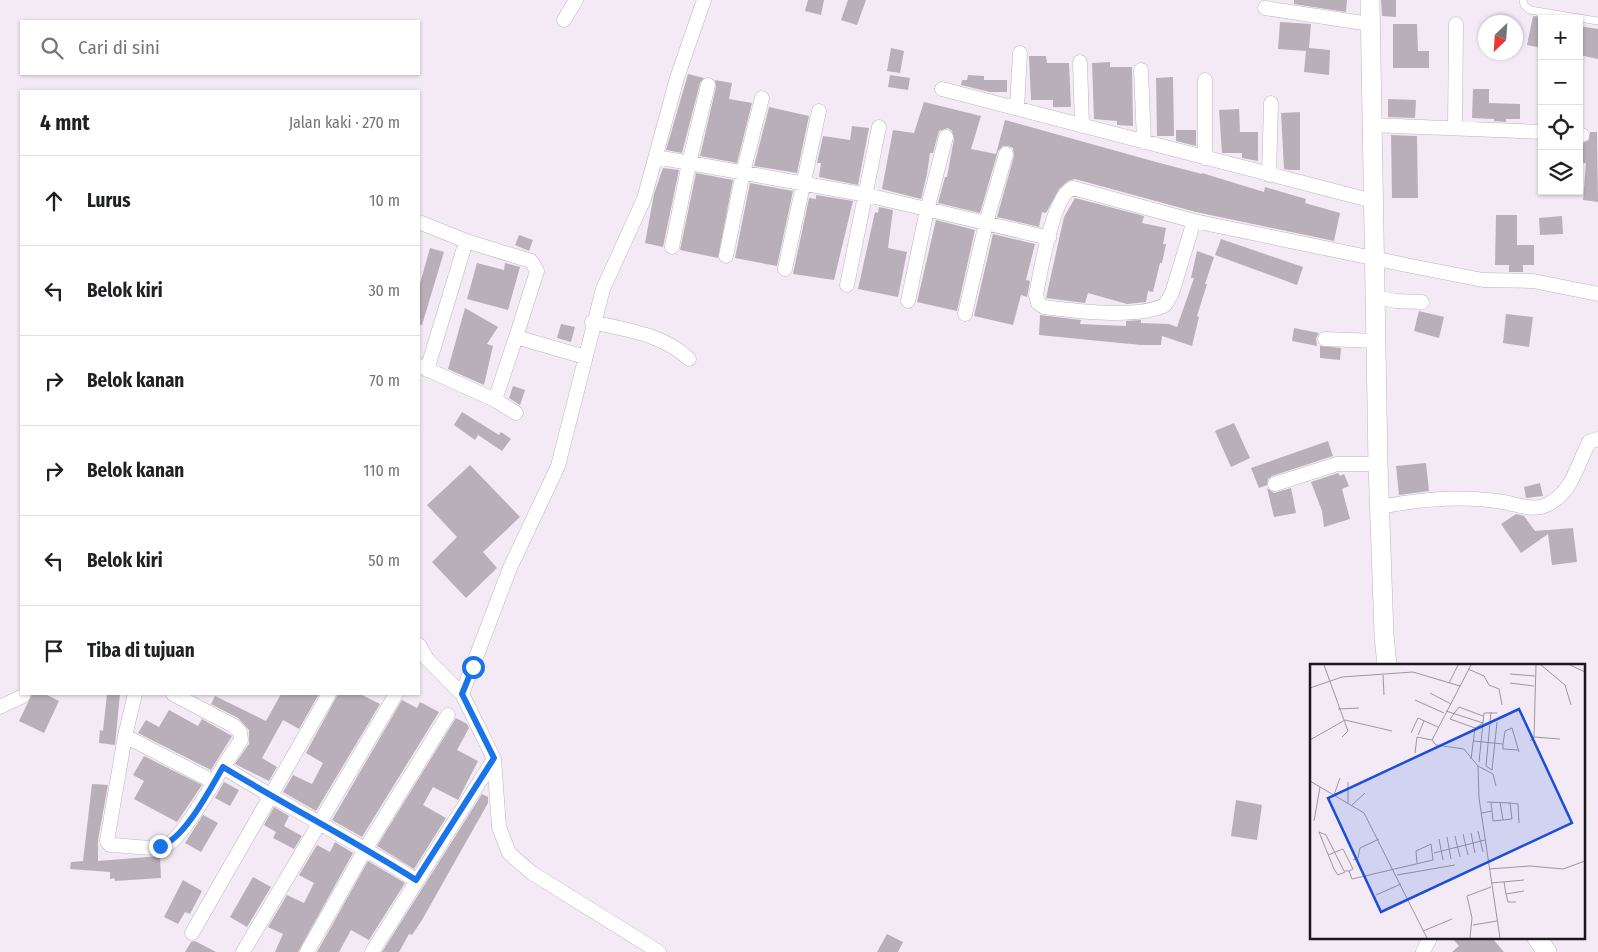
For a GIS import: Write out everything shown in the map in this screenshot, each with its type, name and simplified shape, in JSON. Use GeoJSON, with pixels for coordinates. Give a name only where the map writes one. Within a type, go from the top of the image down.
{"type":"FeatureCollection","features":[{"type":"Feature","properties":{"kind":"street"},"geometry":{"type":"LineString","coordinates":[[564,20],[576,0]]}},
{"type":"Feature","properties":{"kind":"street"},"geometry":{"type":"LineString","coordinates":[[462,694],[510,568],[558,466],[592,322],[612,265],[644,199],[677,78],[704,0]]}},
{"type":"Feature","properties":{"kind":"street"},"geometry":{"type":"LineString","coordinates":[[1370,0],[1371,125],[1376,258],[1378,464],[1384,635],[1387,664]]}},
{"type":"Feature","properties":{"kind":"street"},"geometry":{"type":"LineString","coordinates":[[1265,8],[1370,24]]}},
{"type":"Feature","properties":{"kind":"street"},"geometry":{"type":"LineString","coordinates":[[1455,127],[1456,24]]}},
{"type":"Feature","properties":{"kind":"street"},"geometry":{"type":"LineString","coordinates":[[1017,108],[1020,53]]}},
{"type":"Feature","properties":{"kind":"street"},"geometry":{"type":"LineString","coordinates":[[1080,62],[1082,126]]}},
{"type":"Feature","properties":{"kind":"street"},"geometry":{"type":"LineString","coordinates":[[1141,70],[1144,142]]}},
{"type":"Feature","properties":{"kind":"street"},"geometry":{"type":"LineString","coordinates":[[1205,80],[1205,158]]}},
{"type":"Feature","properties":{"kind":"street"},"geometry":{"type":"LineString","coordinates":[[672,247],[689,163],[708,85]]}},
{"type":"Feature","properties":{"kind":"street"},"geometry":{"type":"LineString","coordinates":[[942,89],[1373,201]]}},
{"type":"Feature","properties":{"kind":"street"},"geometry":{"type":"LineString","coordinates":[[726,256],[743,173],[762,98]]}},
{"type":"Feature","properties":{"kind":"street"},"geometry":{"type":"LineString","coordinates":[[1269,174],[1270,103]]}},
{"type":"Feature","properties":{"kind":"street"},"geometry":{"type":"LineString","coordinates":[[785,269],[819,111]]}},
{"type":"Feature","properties":{"kind":"street"},"geometry":{"type":"LineString","coordinates":[[1371,125],[1538,132]]}},
{"type":"Feature","properties":{"kind":"street"},"geometry":{"type":"LineString","coordinates":[[848,285],[879,127]]}},
{"type":"Feature","properties":{"kind":"street"},"geometry":{"type":"LineString","coordinates":[[908,301],[927,210],[946,138]]}},
{"type":"Feature","properties":{"kind":"street"},"geometry":{"type":"LineString","coordinates":[[965,314],[986,222],[1006,154]]}},
{"type":"Feature","properties":{"kind":"street"},"geometry":{"type":"LineString","coordinates":[[656,157],[867,195],[1049,238]]}},
{"type":"Feature","properties":{"kind":"street"},"geometry":{"type":"LineString","coordinates":[[1194,221],[1169,300],[1165,305],[1154,310],[1087,313],[1040,305],[1036,295],[1049,238],[1062,198],[1066,192],[1073,188],[1194,221],[1483,280],[1533,281],[1598,294]]}},
{"type":"Feature","properties":{"kind":"street"},"geometry":{"type":"LineString","coordinates":[[420,222],[466,241],[531,261],[535,264],[537,270],[495,400]]}},
{"type":"Feature","properties":{"kind":"street"},"geometry":{"type":"LineString","coordinates":[[466,241],[423,368],[495,400],[516,413]]}},
{"type":"Feature","properties":{"kind":"street"},"geometry":{"type":"LineString","coordinates":[[1376,297],[1396,301],[1422,302]]}},
{"type":"Feature","properties":{"kind":"street"},"geometry":{"type":"LineString","coordinates":[[592,322],[645,334],[680,350],[689,359]]}},
{"type":"Feature","properties":{"kind":"street"},"geometry":{"type":"LineString","coordinates":[[516,336],[585,357]]}},
{"type":"Feature","properties":{"kind":"street"},"geometry":{"type":"LineString","coordinates":[[1325,339],[1376,341]]}},
{"type":"Feature","properties":{"kind":"street"},"geometry":{"type":"LineString","coordinates":[[1380,507],[1410,501],[1451,499],[1484,499],[1532,508],[1544,506],[1571,483],[1589,442],[1598,439]]}},
{"type":"Feature","properties":{"kind":"street"},"geometry":{"type":"LineString","coordinates":[[1275,484],[1337,464],[1378,464]]}},
{"type":"Feature","properties":{"kind":"street"},"geometry":{"type":"LineString","coordinates":[[420,647],[428,659],[462,694],[494,758],[500,827],[509,853],[532,873],[659,952]]}},
{"type":"Feature","properties":{"kind":"street"},"geometry":{"type":"LineString","coordinates":[[134,695],[107,841],[110,845],[160,846],[170,844],[182,830],[241,740],[240,732],[234,726],[175,695]]}},
{"type":"Feature","properties":{"kind":"street"},"geometry":{"type":"LineString","coordinates":[[192,933],[328,695]]}},
{"type":"Feature","properties":{"kind":"street"},"geometry":{"type":"LineString","coordinates":[[243,952],[395,695]]}},
{"type":"Feature","properties":{"kind":"street"},"geometry":{"type":"LineString","coordinates":[[0,707],[23,696]]}},
{"type":"Feature","properties":{"kind":"street"},"geometry":{"type":"LineString","coordinates":[[307,952],[366,848],[448,715]]}},
{"type":"Feature","properties":{"kind":"street"},"geometry":{"type":"LineString","coordinates":[[125,736],[214,782]]}},
{"type":"Feature","properties":{"kind":"street"},"geometry":{"type":"LineString","coordinates":[[372,952],[494,758]]}},
{"type":"Feature","properties":{"kind":"street"},"geometry":{"type":"LineString","coordinates":[[223,767],[318,823],[366,848],[416,880]]}},
{"type":"Feature","properties":{"kind":"street"},"geometry":{"type":"LineString","coordinates":[[1423,952],[1429,940]]}},
{"type":"Feature","properties":{"kind":"street"},"geometry":{"type":"LineString","coordinates":[[1538,940],[1546,952]]}},
{"type":"Feature","properties":{"kind":"lane"},"geometry":{"type":"LineString","coordinates":[[1523,0],[1524,5],[1530,10],[1598,21]]}},
{"type":"Feature","properties":{"kind":"building"},"geometry":{"type":"Polygon","coordinates":[[[808,0],[824,0],[821,15],[805,11],[808,0]]]}},
{"type":"Feature","properties":{"kind":"building"},"geometry":{"type":"Polygon","coordinates":[[[848,0],[866,0],[857,25],[841,20],[848,0]]]}},
{"type":"Feature","properties":{"kind":"building"},"geometry":{"type":"Polygon","coordinates":[[[1294,0],[1347,0],[1346,12],[1294,4],[1294,0]]]}},
{"type":"Feature","properties":{"kind":"building"},"geometry":{"type":"Polygon","coordinates":[[[1381,0],[1396,0],[1396,17],[1382,16],[1381,0]]]}},
{"type":"Feature","properties":{"kind":"building"},"geometry":{"type":"Polygon","coordinates":[[[1533,16],[1538,17],[1538,47],[1527,45],[1533,16]]]}},
{"type":"Feature","properties":{"kind":"building"},"geometry":{"type":"Polygon","coordinates":[[[1280,22],[1311,24],[1309,48],[1330,50],[1329,75],[1304,72],[1306,51],[1278,49],[1280,22]]]}},
{"type":"Feature","properties":{"kind":"building"},"geometry":{"type":"Polygon","coordinates":[[[1393,24],[1417,24],[1418,51],[1429,51],[1429,68],[1393,68],[1393,24]]]}},
{"type":"Feature","properties":{"kind":"building"},"geometry":{"type":"Polygon","coordinates":[[[1583,27],[1598,29],[1598,59],[1583,56],[1583,27]]]}},
{"type":"Feature","properties":{"kind":"building"},"geometry":{"type":"Polygon","coordinates":[[[891,48],[904,51],[900,73],[887,71],[891,48]]]}},
{"type":"Feature","properties":{"kind":"building"},"geometry":{"type":"Polygon","coordinates":[[[1029,56],[1046,56],[1047,63],[1069,63],[1071,107],[1053,107],[1053,100],[1031,100],[1029,56]]]}},
{"type":"Feature","properties":{"kind":"building"},"geometry":{"type":"Polygon","coordinates":[[[1110,62],[1110,67],[1132,67],[1133,126],[1117,125],[1117,121],[1094,119],[1092,63],[1110,62]]]}},
{"type":"Feature","properties":{"kind":"building"},"geometry":{"type":"Polygon","coordinates":[[[688,74],[704,78],[700,83],[682,153],[666,150],[688,74]]]}},
{"type":"Feature","properties":{"kind":"building"},"geometry":{"type":"Polygon","coordinates":[[[890,75],[910,78],[908,90],[888,87],[890,75]]]}},
{"type":"Feature","properties":{"kind":"building"},"geometry":{"type":"Polygon","coordinates":[[[968,75],[984,76],[984,80],[1007,80],[1007,92],[990,92],[961,85],[962,80],[967,80],[968,75]]]}},
{"type":"Feature","properties":{"kind":"building"},"geometry":{"type":"Polygon","coordinates":[[[1173,77],[1174,136],[1157,136],[1156,78],[1173,77]]]}},
{"type":"Feature","properties":{"kind":"building"},"geometry":{"type":"Polygon","coordinates":[[[715,80],[732,83],[729,99],[752,103],[737,163],[700,156],[716,87],[715,80]]]}},
{"type":"Feature","properties":{"kind":"building"},"geometry":{"type":"Polygon","coordinates":[[[1473,89],[1489,89],[1489,103],[1520,104],[1520,119],[1506,119],[1506,122],[1494,121],[1494,119],[1472,118],[1473,89]]]}},
{"type":"Feature","properties":{"kind":"building"},"geometry":{"type":"Polygon","coordinates":[[[1388,99],[1416,100],[1415,118],[1388,117],[1388,99]]]}},
{"type":"Feature","properties":{"kind":"building"},"geometry":{"type":"Polygon","coordinates":[[[924,102],[981,116],[971,149],[996,154],[1005,120],[1202,173],[1264,192],[1265,187],[1306,199],[1305,203],[1340,213],[1334,241],[1196,212],[1075,179],[1068,181],[1059,189],[1046,213],[1042,212],[1039,227],[997,217],[1014,156],[1013,148],[1008,146],[1003,146],[998,151],[980,213],[938,203],[945,177],[947,177],[954,139],[952,131],[948,128],[939,131],[933,153],[930,153],[921,199],[882,189],[893,130],[914,133],[924,102]]]}},
{"type":"Feature","properties":{"kind":"building"},"geometry":{"type":"Polygon","coordinates":[[[769,107],[809,116],[797,173],[754,166],[769,107]]]}},
{"type":"Feature","properties":{"kind":"building"},"geometry":{"type":"Polygon","coordinates":[[[1239,109],[1240,132],[1258,132],[1258,161],[1242,158],[1242,153],[1222,153],[1219,110],[1239,109]]]}},
{"type":"Feature","properties":{"kind":"building"},"geometry":{"type":"Polygon","coordinates":[[[1300,112],[1300,170],[1284,169],[1281,113],[1300,112]]]}},
{"type":"Feature","properties":{"kind":"building"},"geometry":{"type":"Polygon","coordinates":[[[852,126],[869,128],[858,185],[819,177],[821,163],[817,163],[823,136],[850,140],[852,126]]]}},
{"type":"Feature","properties":{"kind":"building"},"geometry":{"type":"Polygon","coordinates":[[[1176,130],[1196,130],[1196,146],[1176,141],[1176,130]]]}},
{"type":"Feature","properties":{"kind":"building"},"geometry":{"type":"Polygon","coordinates":[[[1590,132],[1597,132],[1598,202],[1583,200],[1586,163],[1583,163],[1583,143],[1589,140],[1590,132]]]}},
{"type":"Feature","properties":{"kind":"building"},"geometry":{"type":"Polygon","coordinates":[[[1391,135],[1417,136],[1418,198],[1392,198],[1391,135]]]}},
{"type":"Feature","properties":{"kind":"building"},"geometry":{"type":"Polygon","coordinates":[[[663,168],[679,170],[663,247],[645,243],[654,194],[663,168]]]}},
{"type":"Feature","properties":{"kind":"building"},"geometry":{"type":"Polygon","coordinates":[[[696,173],[733,180],[718,258],[680,250],[696,173]]]}},
{"type":"Feature","properties":{"kind":"building"},"geometry":{"type":"Polygon","coordinates":[[[750,183],[793,191],[777,266],[735,258],[750,183]]]}},
{"type":"Feature","properties":{"kind":"building"},"geometry":{"type":"Polygon","coordinates":[[[816,195],[853,201],[834,280],[793,274],[809,198],[816,199],[816,195]]]}},
{"type":"Feature","properties":{"kind":"building"},"geometry":{"type":"Polygon","coordinates":[[[1075,198],[1144,216],[1142,223],[1166,228],[1163,244],[1166,244],[1162,263],[1160,263],[1153,292],[1148,291],[1146,302],[1127,304],[1088,293],[1085,303],[1046,298],[1064,217],[1075,198]]]}},
{"type":"Feature","properties":{"kind":"building"},"geometry":{"type":"Polygon","coordinates":[[[879,207],[893,210],[888,248],[907,252],[898,297],[858,289],[875,212],[878,213],[879,207]]]}},
{"type":"Feature","properties":{"kind":"building"},"geometry":{"type":"Polygon","coordinates":[[[1496,215],[1517,215],[1517,245],[1534,245],[1534,265],[1523,265],[1523,272],[1509,272],[1509,265],[1495,265],[1496,215]]]}},
{"type":"Feature","properties":{"kind":"building"},"geometry":{"type":"Polygon","coordinates":[[[1562,216],[1563,234],[1540,235],[1539,218],[1562,216]]]}},
{"type":"Feature","properties":{"kind":"building"},"geometry":{"type":"Polygon","coordinates":[[[936,220],[975,230],[957,311],[917,302],[936,220]]]}},
{"type":"Feature","properties":{"kind":"building"},"geometry":{"type":"Polygon","coordinates":[[[993,234],[1035,244],[1026,280],[1030,281],[1027,297],[1021,295],[1013,325],[974,316],[993,234]]]}},
{"type":"Feature","properties":{"kind":"building"},"geometry":{"type":"Polygon","coordinates":[[[519,235],[533,240],[529,251],[515,245],[519,235]]]}},
{"type":"Feature","properties":{"kind":"building"},"geometry":{"type":"Polygon","coordinates":[[[1221,239],[1303,267],[1297,285],[1215,255],[1221,239]]]}},
{"type":"Feature","properties":{"kind":"building"},"geometry":{"type":"Polygon","coordinates":[[[430,248],[444,252],[422,325],[420,325],[420,283],[430,248]]]}},
{"type":"Feature","properties":{"kind":"building"},"geometry":{"type":"Polygon","coordinates":[[[1197,251],[1214,257],[1197,316],[1199,317],[1192,346],[1162,336],[1161,345],[1141,345],[1039,335],[1040,315],[1081,320],[1080,324],[1126,326],[1126,321],[1141,320],[1141,323],[1169,324],[1177,327],[1194,278],[1191,278],[1197,251]]]}},
{"type":"Feature","properties":{"kind":"building"},"geometry":{"type":"Polygon","coordinates":[[[477,263],[504,270],[505,263],[520,267],[508,310],[467,299],[477,263]]]}},
{"type":"Feature","properties":{"kind":"building"},"geometry":{"type":"Polygon","coordinates":[[[465,308],[498,327],[487,344],[493,346],[484,385],[448,369],[465,308]]]}},
{"type":"Feature","properties":{"kind":"building"},"geometry":{"type":"Polygon","coordinates":[[[1419,311],[1444,317],[1439,338],[1414,331],[1419,311]]]}},
{"type":"Feature","properties":{"kind":"building"},"geometry":{"type":"Polygon","coordinates":[[[1506,314],[1533,317],[1529,347],[1503,343],[1506,314]]]}},
{"type":"Feature","properties":{"kind":"building"},"geometry":{"type":"Polygon","coordinates":[[[561,324],[575,327],[571,342],[557,338],[561,324]]]}},
{"type":"Feature","properties":{"kind":"building"},"geometry":{"type":"Polygon","coordinates":[[[1294,328],[1319,333],[1316,338],[1317,346],[1292,341],[1294,328]]]}},
{"type":"Feature","properties":{"kind":"building"},"geometry":{"type":"Polygon","coordinates":[[[1320,346],[1341,348],[1340,360],[1320,358],[1320,346]]]}},
{"type":"Feature","properties":{"kind":"building"},"geometry":{"type":"Polygon","coordinates":[[[513,386],[525,390],[520,405],[509,398],[513,386]]]}},
{"type":"Feature","properties":{"kind":"building"},"geometry":{"type":"Polygon","coordinates":[[[462,412],[499,435],[501,432],[511,439],[502,451],[478,435],[475,440],[454,425],[462,412]]]}},
{"type":"Feature","properties":{"kind":"building"},"geometry":{"type":"Polygon","coordinates":[[[1234,423],[1250,458],[1231,467],[1215,431],[1234,423]]]}},
{"type":"Feature","properties":{"kind":"building"},"geometry":{"type":"Polygon","coordinates":[[[1328,441],[1333,456],[1272,476],[1268,479],[1267,485],[1259,488],[1251,468],[1328,441]]]}},
{"type":"Feature","properties":{"kind":"building"},"geometry":{"type":"Polygon","coordinates":[[[1426,463],[1429,491],[1399,495],[1396,466],[1426,463]]]}},
{"type":"Feature","properties":{"kind":"building"},"geometry":{"type":"Polygon","coordinates":[[[470,465],[520,517],[483,552],[497,568],[466,598],[432,562],[457,537],[427,505],[470,465]]]}},
{"type":"Feature","properties":{"kind":"building"},"geometry":{"type":"Polygon","coordinates":[[[1338,473],[1340,476],[1344,474],[1349,486],[1342,489],[1350,519],[1324,527],[1322,511],[1311,482],[1338,473]]]}},
{"type":"Feature","properties":{"kind":"building"},"geometry":{"type":"Polygon","coordinates":[[[1540,483],[1543,496],[1526,498],[1524,487],[1540,483]]]}},
{"type":"Feature","properties":{"kind":"building"},"geometry":{"type":"Polygon","coordinates":[[[1267,488],[1274,493],[1291,488],[1296,513],[1274,517],[1267,488]]]}},
{"type":"Feature","properties":{"kind":"building"},"geometry":{"type":"Polygon","coordinates":[[[1516,514],[1524,516],[1535,531],[1573,528],[1577,562],[1552,565],[1548,534],[1521,553],[1501,524],[1516,514]]]}},
{"type":"Feature","properties":{"kind":"building"},"geometry":{"type":"Polygon","coordinates":[[[32,695],[47,695],[59,701],[44,733],[19,721],[32,695]]]}},
{"type":"Feature","properties":{"kind":"building"},"geometry":{"type":"Polygon","coordinates":[[[107,695],[120,695],[115,745],[99,743],[100,730],[103,731],[107,695]]]}},
{"type":"Feature","properties":{"kind":"building"},"geometry":{"type":"Polygon","coordinates":[[[280,695],[318,695],[299,729],[283,720],[262,758],[277,767],[269,781],[235,764],[249,744],[249,730],[238,718],[211,704],[215,696],[266,721],[280,695]]]}},
{"type":"Feature","properties":{"kind":"building"},"geometry":{"type":"Polygon","coordinates":[[[337,695],[362,695],[380,704],[316,811],[283,792],[293,775],[312,784],[323,763],[306,753],[337,695]]]}},
{"type":"Feature","properties":{"kind":"building"},"geometry":{"type":"Polygon","coordinates":[[[402,700],[417,708],[420,702],[439,712],[362,837],[332,820],[402,700]]]}},
{"type":"Feature","properties":{"kind":"building"},"geometry":{"type":"Polygon","coordinates":[[[169,710],[198,726],[202,719],[232,736],[211,770],[138,733],[146,720],[159,727],[169,710]]]}},
{"type":"Feature","properties":{"kind":"building"},"geometry":{"type":"Polygon","coordinates":[[[456,718],[467,724],[469,728],[457,750],[478,761],[458,800],[433,787],[423,805],[446,818],[414,869],[377,846],[456,718]]]}},
{"type":"Feature","properties":{"kind":"building"},"geometry":{"type":"Polygon","coordinates":[[[144,756],[202,785],[177,822],[134,799],[144,781],[133,775],[144,756]]]}},
{"type":"Feature","properties":{"kind":"building"},"geometry":{"type":"Polygon","coordinates":[[[224,782],[239,790],[230,806],[215,798],[224,782]]]}},
{"type":"Feature","properties":{"kind":"building"},"geometry":{"type":"Polygon","coordinates":[[[92,784],[108,785],[98,840],[98,861],[160,856],[161,878],[115,881],[114,878],[110,879],[110,872],[70,869],[71,862],[83,861],[92,784]]]}},
{"type":"Feature","properties":{"kind":"building"},"geometry":{"type":"Polygon","coordinates":[[[482,794],[488,797],[488,803],[422,920],[412,935],[409,934],[399,952],[382,952],[482,794]]]}},
{"type":"Feature","properties":{"kind":"building"},"geometry":{"type":"Polygon","coordinates":[[[1236,800],[1262,805],[1257,840],[1231,836],[1236,800]]]}},
{"type":"Feature","properties":{"kind":"building"},"geometry":{"type":"Polygon","coordinates":[[[274,807],[289,816],[284,826],[302,836],[294,849],[273,838],[276,832],[264,825],[274,807]]]}},
{"type":"Feature","properties":{"kind":"building"},"geometry":{"type":"Polygon","coordinates":[[[203,815],[218,823],[201,852],[185,843],[203,815]]]}},
{"type":"Feature","properties":{"kind":"building"},"geometry":{"type":"Polygon","coordinates":[[[335,842],[353,853],[298,952],[275,952],[283,934],[268,927],[287,895],[304,903],[314,883],[299,875],[317,845],[330,852],[335,842]]]}},
{"type":"Feature","properties":{"kind":"building"},"geometry":{"type":"Polygon","coordinates":[[[368,861],[405,883],[369,940],[351,930],[339,952],[317,952],[368,861]]]}},
{"type":"Feature","properties":{"kind":"building"},"geometry":{"type":"Polygon","coordinates":[[[253,877],[271,887],[247,927],[230,917],[253,877]]]}},
{"type":"Feature","properties":{"kind":"building"},"geometry":{"type":"Polygon","coordinates":[[[183,880],[202,891],[190,914],[185,912],[178,924],[164,917],[183,880]]]}},
{"type":"Feature","properties":{"kind":"building"},"geometry":{"type":"Polygon","coordinates":[[[887,934],[903,942],[898,952],[877,952],[887,934]]]}},
{"type":"Feature","properties":{"kind":"building"},"geometry":{"type":"Polygon","coordinates":[[[1454,940],[1494,940],[1504,952],[1452,952],[1459,946],[1454,940]]]}},
{"type":"Feature","properties":{"kind":"building"},"geometry":{"type":"Polygon","coordinates":[[[195,941],[216,952],[185,952],[191,942],[195,941]]]}},
{"type":"Feature","properties":{"kind":"route"},"geometry":{"type":"LineString","coordinates":[[160,846],[170,844],[182,830],[223,767],[318,823],[366,848],[416,880],[494,758],[462,694],[473,667]]}}]}
